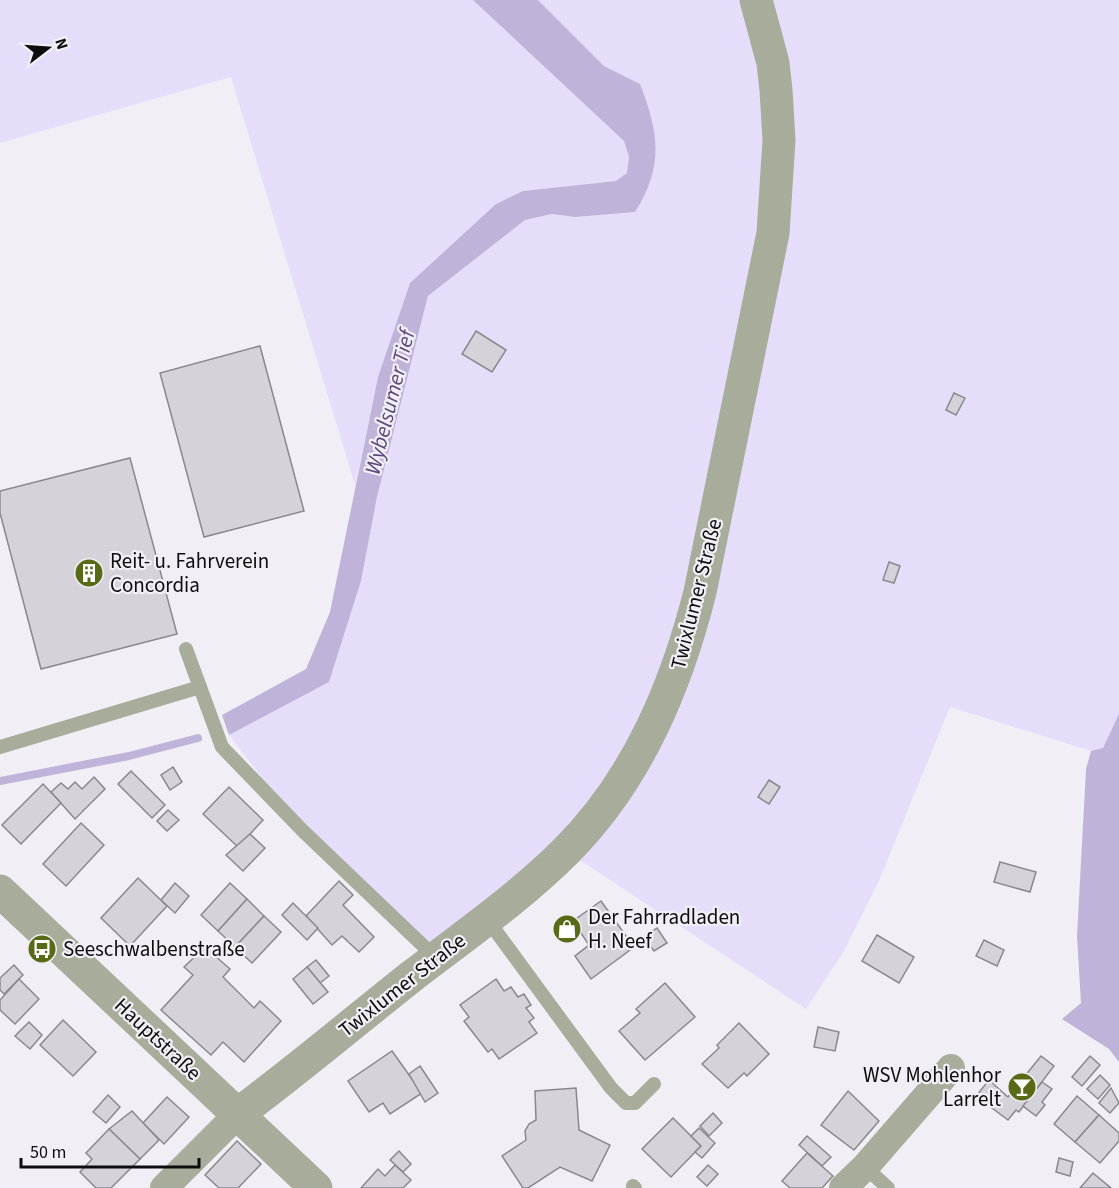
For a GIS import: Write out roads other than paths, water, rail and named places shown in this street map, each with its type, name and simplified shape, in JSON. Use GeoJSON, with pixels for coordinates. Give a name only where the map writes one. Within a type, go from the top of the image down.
{"type":"FeatureCollection","features":[{"type":"Feature","properties":{"kind":"street","name":"Twixlumer Straße"},"geometry":{"type":"LineString","coordinates":[[238,1114],[487,918],[566,851],[596,817],[642,749],[657,720],[687,642],[773,233],[779,140],[776,90],[773,63],[756,0]]}},
{"type":"Feature","properties":{"kind":"street","name":"Hauptstraße"},"geometry":{"type":"LineString","coordinates":[[0,891],[315,1188]]}},
{"type":"Feature","properties":{"kind":"street"},"geometry":{"type":"LineString","coordinates":[[843,1188],[865,1167],[951,1068]]}},
{"type":"Feature","properties":{"kind":"street"},"geometry":{"type":"LineString","coordinates":[[164,1188],[238,1114]]}},
{"type":"Feature","properties":{"kind":"lane"},"geometry":{"type":"LineString","coordinates":[[186,649],[222,747],[303,831],[436,958]]}},
{"type":"Feature","properties":{"kind":"lane"},"geometry":{"type":"LineString","coordinates":[[0,747],[200,687]]}},
{"type":"Feature","properties":{"kind":"lane"},"geometry":{"type":"LineString","coordinates":[[487,918],[611,1088],[626,1103],[635,1103],[654,1084]]}},
{"type":"Feature","properties":{"kind":"lane"},"geometry":{"type":"LineString","coordinates":[[865,1167],[888,1188]]}},
{"type":"Feature","properties":{"kind":"water","name":"Wybelsumer Tief"},"geometry":{"type":"Polygon","coordinates":[[[473,0],[538,0],[604,66],[640,84],[651,118],[656,149],[651,179],[635,212],[575,217],[552,214],[525,220],[428,296],[377,497],[361,581],[329,682],[229,735],[222,715],[306,669],[330,612],[378,377],[410,283],[496,204],[523,191],[616,181],[627,173],[629,157],[624,141],[473,0]]]}},
{"type":"Feature","properties":{"kind":"water"},"geometry":{"type":"Polygon","coordinates":[[[1119,714],[1119,1062],[1109,1049],[1062,1019],[1081,1003],[1077,936],[1086,769],[1091,751],[1103,748],[1119,714]]]}},
{"type":"Feature","properties":{"kind":"waterway"},"geometry":{"type":"LineString","coordinates":[[0,781],[129,756],[198,738]]}},
{"type":"Feature","properties":{"kind":"place","name":"Reit- u. Fahrverein Concordia"},"geometry":{"type":"Point","coordinates":[89,573]}},
{"type":"Feature","properties":{"kind":"place","name":"Der Fahrradladen H. Neef"},"geometry":{"type":"Point","coordinates":[567,929]}},
{"type":"Feature","properties":{"kind":"place","name":"Seeschwalbenstraße"},"geometry":{"type":"Point","coordinates":[42,949]}},
{"type":"Feature","properties":{"kind":"place","name":"WSV Mohlenhor Larrelt"},"geometry":{"type":"Point","coordinates":[1022,1087]}}]}
